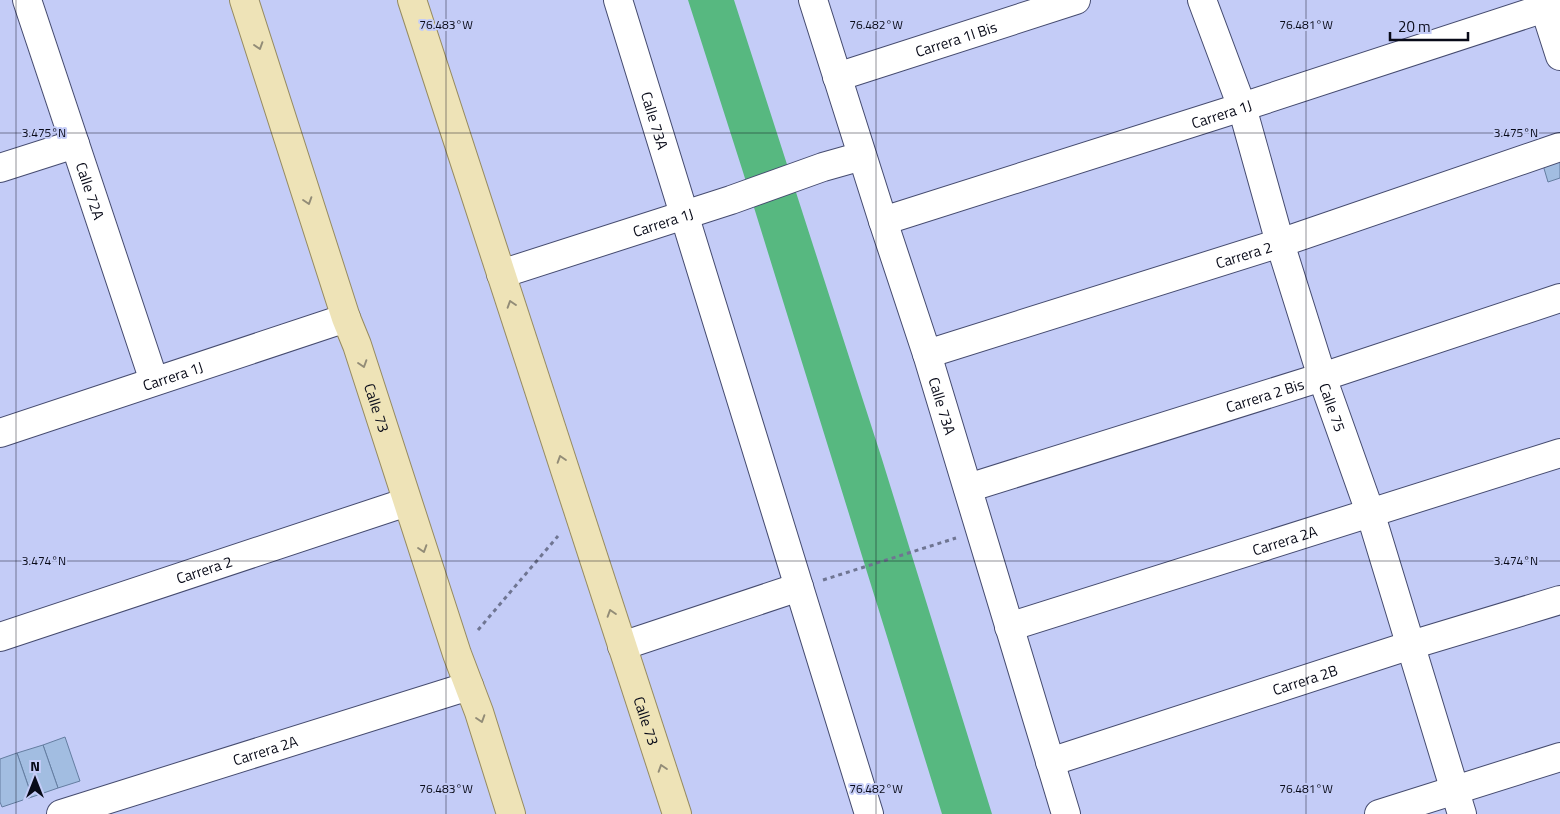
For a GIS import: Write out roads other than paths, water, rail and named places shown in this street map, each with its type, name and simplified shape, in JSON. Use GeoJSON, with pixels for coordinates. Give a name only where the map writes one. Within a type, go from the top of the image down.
{"type":"FeatureCollection","features":[{"type":"Feature","properties":{"kind":"main road","name":"Calle 73"},"geometry":{"type":"LineString","coordinates":[[244,0],[346,318],[357,345],[511,814]]}},
{"type":"Feature","properties":{"kind":"main road","name":"Calle 73"},"geometry":{"type":"LineString","coordinates":[[412,0],[677,814]]}},
{"type":"Feature","properties":{"kind":"street","name":"Calle 72A"},"geometry":{"type":"LineString","coordinates":[[27,0],[154,381]]}},
{"type":"Feature","properties":{"kind":"street","name":"Calle 73A"},"geometry":{"type":"LineString","coordinates":[[618,0],[869,814]]}},
{"type":"Feature","properties":{"kind":"street","name":"Calle 73A"},"geometry":{"type":"LineString","coordinates":[[813,0],[927,354],[1066,814]]}},
{"type":"Feature","properties":{"kind":"street","name":"Carrera 1I Bis"},"geometry":{"type":"LineString","coordinates":[[837,77],[1076,0]]}},
{"type":"Feature","properties":{"kind":"street","name":"Calle 75"},"geometry":{"type":"LineString","coordinates":[[1202,0],[1242,107],[1280,243],[1322,378],[1370,512],[1458,802]]}},
{"type":"Feature","properties":{"kind":"street"},"geometry":{"type":"LineString","coordinates":[[1549,3],[1560,56]]}},
{"type":"Feature","properties":{"kind":"street","name":"Carrera 1J"},"geometry":{"type":"LineString","coordinates":[[883,221],[1242,107],[1549,3]]}},
{"type":"Feature","properties":{"kind":"street"},"geometry":{"type":"LineString","coordinates":[[0,168],[75,144]]}},
{"type":"Feature","properties":{"kind":"street","name":"Carrera 2"},"geometry":{"type":"LineString","coordinates":[[927,354],[1280,243],[1560,147]]}},
{"type":"Feature","properties":{"kind":"street","name":"Carrera 1J"},"geometry":{"type":"LineString","coordinates":[[501,274],[731,200],[823,167],[862,156]]}},
{"type":"Feature","properties":{"kind":"street","name":"Carrera 2 Bis"},"geometry":{"type":"LineString","coordinates":[[968,488],[1322,378],[1560,298]]}},
{"type":"Feature","properties":{"kind":"street","name":"Carrera 1J"},"geometry":{"type":"LineString","coordinates":[[0,432],[346,318]]}},
{"type":"Feature","properties":{"kind":"street","name":"Carrera 2A"},"geometry":{"type":"LineString","coordinates":[[1010,627],[1560,453]]}},
{"type":"Feature","properties":{"kind":"street","name":"Carrera 2"},"geometry":{"type":"LineString","coordinates":[[0,637],[407,502]]}},
{"type":"Feature","properties":{"kind":"street"},"geometry":{"type":"LineString","coordinates":[[622,646],[799,588]]}},
{"type":"Feature","properties":{"kind":"street","name":"Carrera 2B"},"geometry":{"type":"LineString","coordinates":[[1050,762],[1411,645],[1560,600]]}},
{"type":"Feature","properties":{"kind":"street","name":"Carrera 2A"},"geometry":{"type":"LineString","coordinates":[[61,814],[469,686]]}},
{"type":"Feature","properties":{"kind":"street"},"geometry":{"type":"LineString","coordinates":[[1379,814],[1458,802],[1560,756]]}}]}
